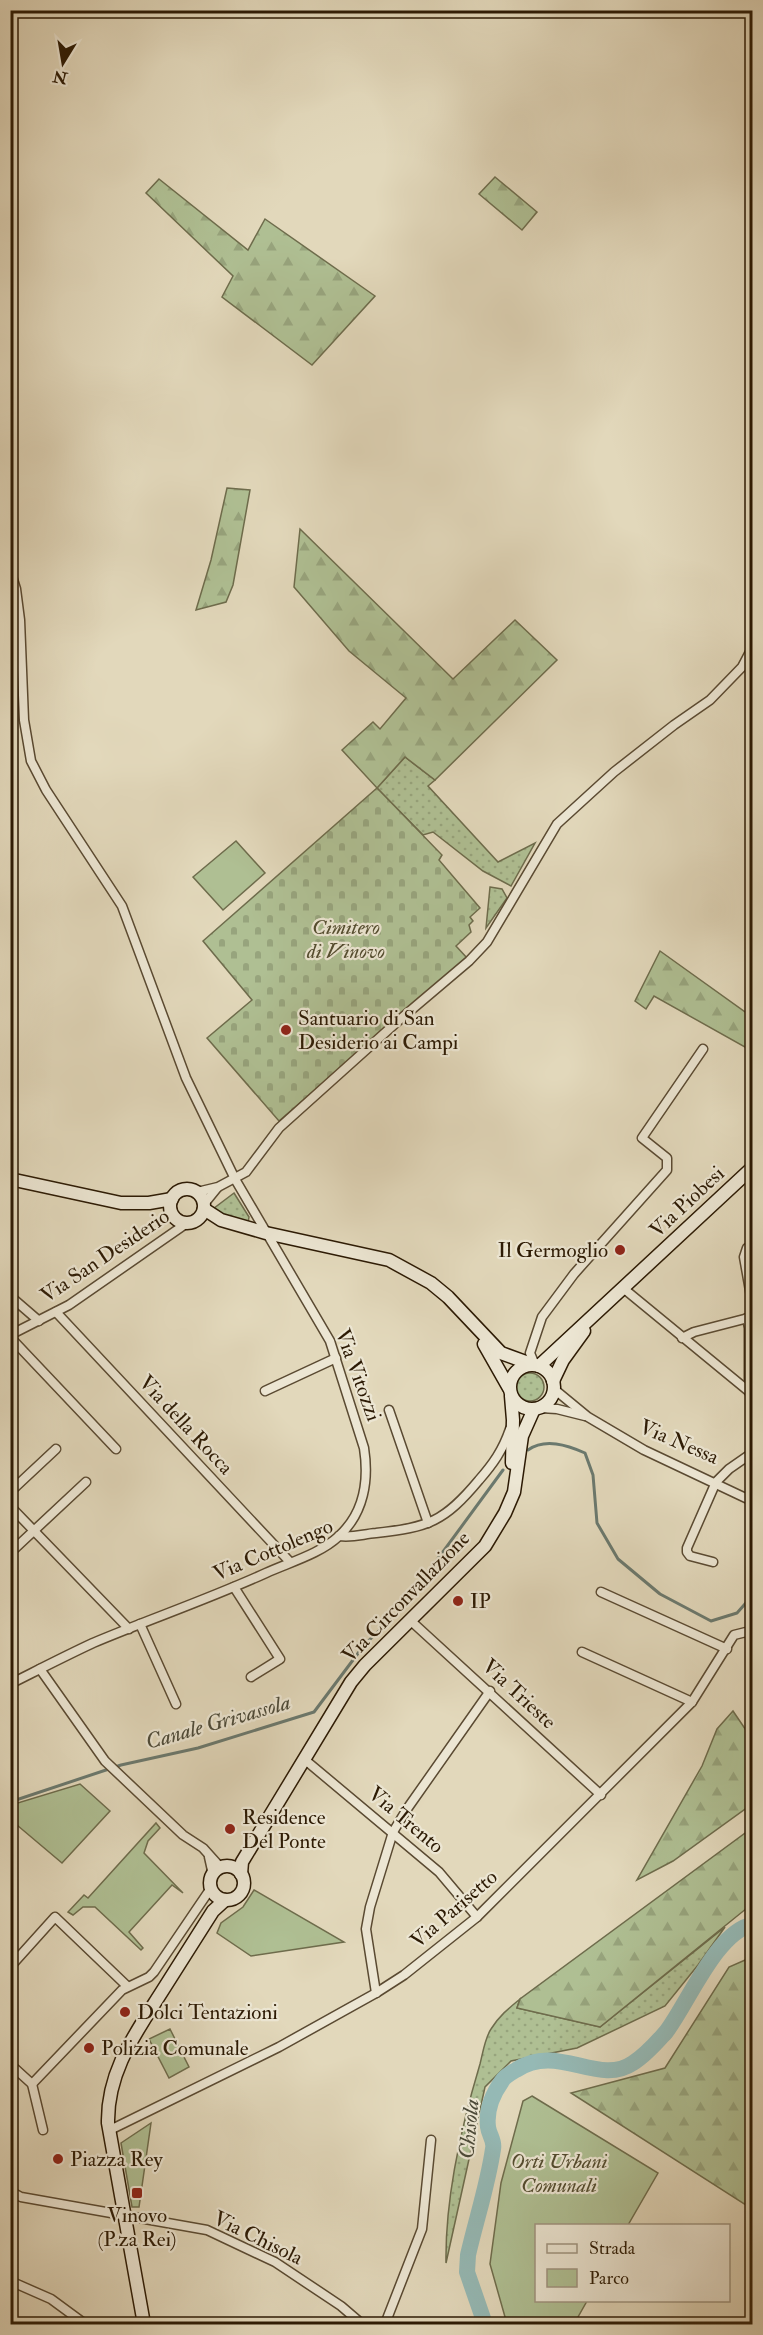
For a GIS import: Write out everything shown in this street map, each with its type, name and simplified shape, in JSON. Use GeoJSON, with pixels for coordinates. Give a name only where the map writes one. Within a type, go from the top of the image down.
{"type":"FeatureCollection","features":[{"type":"Feature","properties":{"kind":"street","name":"Via Vitozzi"},"geometry":{"type":"LineString","coordinates":[[10,570],[16,589],[20,620],[24,720],[31,761],[46,790],[122,906],[186,1078],[236,1179],[330,1341],[336,1358],[367,1464],[366,1480],[358,1511],[339,1536]]}},
{"type":"Feature","properties":{"kind":"street"},"geometry":{"type":"LineString","coordinates":[[172,1204],[183,1190],[197,1192],[218,1187],[246,1172],[279,1128],[389,1029],[470,961],[488,942],[557,824],[614,772],[674,724],[710,700],[742,667],[753,648]]}},
{"type":"Feature","properties":{"kind":"street"},"geometry":{"type":"LineString","coordinates":[[535,1365],[530,1353],[542,1317],[574,1274],[668,1170],[667,1158],[642,1138],[703,1049]]}},
{"type":"Feature","properties":{"kind":"street","name":"Via Piobesi"},"geometry":{"type":"LineString","coordinates":[[535,1365],[595,1314],[753,1168]]}},
{"type":"Feature","properties":{"kind":"street"},"geometry":{"type":"LineString","coordinates":[[10,1179],[121,1203],[172,1204]]}},
{"type":"Feature","properties":{"kind":"street"},"geometry":{"type":"LineString","coordinates":[[172,1204],[180,1225],[202,1210],[218,1187]]}},
{"type":"Feature","properties":{"kind":"street"},"geometry":{"type":"LineString","coordinates":[[197,1192],[202,1210],[221,1220],[266,1233],[389,1260],[408,1269],[448,1297],[501,1353],[535,1365],[550,1374],[554,1385],[588,1417]]}},
{"type":"Feature","properties":{"kind":"street","name":"Via San Desiderio"},"geometry":{"type":"LineString","coordinates":[[10,1336],[69,1305],[180,1225]]}},
{"type":"Feature","properties":{"kind":"street"},"geometry":{"type":"LineString","coordinates":[[753,1245],[747,1248],[744,1257],[753,1302]]}},
{"type":"Feature","properties":{"kind":"street"},"geometry":{"type":"LineString","coordinates":[[623,1288],[751,1393]]}},
{"type":"Feature","properties":{"kind":"street"},"geometry":{"type":"LineString","coordinates":[[10,1296],[39,1321]]}},
{"type":"Feature","properties":{"kind":"street","name":"Via della Rocca"},"geometry":{"type":"LineString","coordinates":[[56,1312],[290,1562]]}},
{"type":"Feature","properties":{"kind":"street","name":"Via Piobesi"},"geometry":{"type":"LineString","coordinates":[[554,1385],[563,1360],[595,1314]]}},
{"type":"Feature","properties":{"kind":"street"},"geometry":{"type":"LineString","coordinates":[[682,1338],[694,1332],[750,1318],[751,1393]]}},
{"type":"Feature","properties":{"kind":"street"},"geometry":{"type":"LineString","coordinates":[[477,1329],[510,1392],[520,1406],[557,1409],[588,1417]]}},
{"type":"Feature","properties":{"kind":"street"},"geometry":{"type":"LineString","coordinates":[[10,1336],[116,1449]]}},
{"type":"Feature","properties":{"kind":"street"},"geometry":{"type":"LineString","coordinates":[[265,1391],[336,1358]]}},
{"type":"Feature","properties":{"kind":"street"},"geometry":{"type":"LineString","coordinates":[[510,1392],[513,1374],[524,1366],[535,1365]]}},
{"type":"Feature","properties":{"kind":"street"},"geometry":{"type":"LineString","coordinates":[[537,1408],[550,1400],[554,1385]]}},
{"type":"Feature","properties":{"kind":"street","name":"Via Circonvallazione"},"geometry":{"type":"LineString","coordinates":[[505,1513],[512,1462],[513,1420],[510,1392]]}},
{"type":"Feature","properties":{"kind":"street","name":"Via Circonvallazione"},"geometry":{"type":"LineString","coordinates":[[230,1869],[304,1759],[351,1682],[365,1665],[485,1546],[505,1513],[514,1492],[522,1436],[537,1408]]}},
{"type":"Feature","properties":{"kind":"street"},"geometry":{"type":"LineString","coordinates":[[389,1410],[428,1523]]}},
{"type":"Feature","properties":{"kind":"street","name":"Via Nessa"},"geometry":{"type":"LineString","coordinates":[[588,1417],[650,1454],[716,1482],[729,1469],[753,1453]]}},
{"type":"Feature","properties":{"kind":"street","name":"Via Cottolengo"},"geometry":{"type":"LineString","coordinates":[[10,1684],[91,1644],[324,1548],[339,1536],[356,1537],[370,1533],[410,1529],[445,1516],[459,1504],[496,1461],[505,1444],[513,1420]]}},
{"type":"Feature","properties":{"kind":"street"},"geometry":{"type":"LineString","coordinates":[[10,1492],[56,1449]]}},
{"type":"Feature","properties":{"kind":"street"},"geometry":{"type":"LineString","coordinates":[[10,1552],[86,1482]]}},
{"type":"Feature","properties":{"kind":"street"},"geometry":{"type":"LineString","coordinates":[[713,1562],[690,1556],[687,1552],[716,1482],[753,1501]]}},
{"type":"Feature","properties":{"kind":"street"},"geometry":{"type":"LineString","coordinates":[[10,1506],[129,1629]]}},
{"type":"Feature","properties":{"kind":"street"},"geometry":{"type":"LineString","coordinates":[[234,1587],[280,1659],[251,1677]]}},
{"type":"Feature","properties":{"kind":"street"},"geometry":{"type":"LineString","coordinates":[[601,1592],[727,1649]]}},
{"type":"Feature","properties":{"kind":"street","name":"Via Trieste"},"geometry":{"type":"LineString","coordinates":[[411,1621],[601,1795]]}},
{"type":"Feature","properties":{"kind":"street"},"geometry":{"type":"LineString","coordinates":[[751,1631],[753,1621]]}},
{"type":"Feature","properties":{"kind":"street"},"geometry":{"type":"LineString","coordinates":[[140,1624],[176,1704]]}},
{"type":"Feature","properties":{"kind":"street","name":"Via Parisetto"},"geometry":{"type":"LineString","coordinates":[[110,2130],[279,2047],[376,1993],[422,1961],[477,1917],[601,1795],[693,1702],[734,1635],[751,1631]]}},
{"type":"Feature","properties":{"kind":"street"},"geometry":{"type":"LineString","coordinates":[[582,1652],[693,1702]]}},
{"type":"Feature","properties":{"kind":"street"},"geometry":{"type":"LineString","coordinates":[[40,1669],[113,1769],[183,1835],[230,1869],[244,1884],[236,1898],[217,1894]]}},
{"type":"Feature","properties":{"kind":"street"},"geometry":{"type":"LineString","coordinates":[[376,1993],[366,1929],[370,1907],[393,1832],[490,1691]]}},
{"type":"Feature","properties":{"kind":"street","name":"Via Trento"},"geometry":{"type":"LineString","coordinates":[[304,1759],[439,1872],[477,1917]]}},
{"type":"Feature","properties":{"kind":"street"},"geometry":{"type":"LineString","coordinates":[[32,2084],[127,1986],[149,1977],[154,1972],[217,1894],[230,1869]]}},
{"type":"Feature","properties":{"kind":"street"},"geometry":{"type":"LineString","coordinates":[[144,2325],[110,2130],[108,2110],[113,2080],[123,2054],[213,1911],[217,1894]]}},
{"type":"Feature","properties":{"kind":"street"},"geometry":{"type":"LineString","coordinates":[[10,1967],[55,1917],[127,1986]]}},
{"type":"Feature","properties":{"kind":"street"},"geometry":{"type":"LineString","coordinates":[[10,2064],[32,2084],[43,2130]]}},
{"type":"Feature","properties":{"kind":"street"},"geometry":{"type":"LineString","coordinates":[[385,2325],[422,2229],[431,2140]]}},
{"type":"Feature","properties":{"kind":"street","name":"Via Chisola"},"geometry":{"type":"LineString","coordinates":[[10,2191],[21,2197],[207,2230],[275,2262],[341,2306],[362,2325]]}},
{"type":"Feature","properties":{"kind":"street"},"geometry":{"type":"LineString","coordinates":[[10,2281],[51,2299],[85,2325]]}},
{"type":"Feature","properties":{"kind":"green space"},"geometry":{"type":"Polygon","coordinates":[[[495,177],[537,212],[522,230],[479,194],[495,177]]]}},
{"type":"Feature","properties":{"kind":"green space"},"geometry":{"type":"Polygon","coordinates":[[[159,179],[248,250],[265,219],[375,296],[312,365],[222,297],[233,276],[146,193],[159,179]]]}},
{"type":"Feature","properties":{"kind":"green space"},"geometry":{"type":"Polygon","coordinates":[[[227,488],[250,490],[233,585],[226,602],[196,610],[211,560],[227,488]]]}},
{"type":"Feature","properties":{"kind":"green space"},"geometry":{"type":"Polygon","coordinates":[[[300,529],[453,679],[515,620],[557,660],[435,780],[405,757],[377,788],[342,750],[373,722],[380,729],[406,698],[349,651],[294,587],[300,529]]]}},
{"type":"Feature","properties":{"kind":"green space"},"geometry":{"type":"Polygon","coordinates":[[[405,757],[435,780],[428,786],[498,862],[535,843],[511,886],[483,871],[433,832],[423,835],[377,788],[405,757]]]}},
{"type":"Feature","properties":{"kind":"green space","name":"Cimitero di Vinovo"},"geometry":{"type":"Polygon","coordinates":[[[377,788],[442,855],[439,860],[480,908],[470,917],[473,921],[469,925],[471,932],[456,946],[467,958],[279,1121],[207,1038],[252,1000],[203,941],[377,788]]]}},
{"type":"Feature","properties":{"kind":"green space"},"geometry":{"type":"Polygon","coordinates":[[[236,841],[265,873],[223,910],[193,877],[236,841]]]}},
{"type":"Feature","properties":{"kind":"green space"},"geometry":{"type":"Polygon","coordinates":[[[490,887],[502,889],[507,898],[486,928],[490,887]]]}},
{"type":"Feature","properties":{"kind":"green space"},"geometry":{"type":"Polygon","coordinates":[[[660,951],[752,1017],[752,1051],[654,996],[646,1009],[635,1001],[660,951]]]}},
{"type":"Feature","properties":{"kind":"green space"},"geometry":{"type":"Polygon","coordinates":[[[234,1193],[249,1217],[248,1223],[209,1212],[234,1193]]]}},
{"type":"Feature","properties":{"kind":"green space"},"geometry":{"type":"Polygon","coordinates":[[[530,1373],[540,1377],[544,1387],[540,1397],[530,1401],[520,1397],[516,1387],[520,1377],[530,1373]]]}},
{"type":"Feature","properties":{"kind":"green space"},"geometry":{"type":"Polygon","coordinates":[[[733,1711],[752,1739],[752,1804],[673,1861],[637,1880],[702,1766],[717,1729],[733,1711]]]}},
{"type":"Feature","properties":{"kind":"green space"},"geometry":{"type":"Polygon","coordinates":[[[80,1784],[110,1811],[62,1863],[11,1820],[11,1805],[80,1784]]]}},
{"type":"Feature","properties":{"kind":"green space"},"geometry":{"type":"Polygon","coordinates":[[[156,1823],[160,1828],[148,1841],[144,1853],[183,1893],[172,1885],[129,1932],[143,1948],[141,1950],[95,1907],[83,1907],[73,1915],[68,1912],[84,1895],[88,1898],[156,1823]]]}},
{"type":"Feature","properties":{"kind":"green space"},"geometry":{"type":"Polygon","coordinates":[[[752,1828],[752,1904],[600,2027],[517,2008],[520,1999],[752,1828]]]}},
{"type":"Feature","properties":{"kind":"green space"},"geometry":{"type":"Polygon","coordinates":[[[254,1890],[344,1942],[251,1956],[217,1933],[221,1923],[243,1907],[254,1890]]]}},
{"type":"Feature","properties":{"kind":"green space"},"geometry":{"type":"Polygon","coordinates":[[[725,1927],[665,2006],[577,2048],[511,2061],[485,2087],[446,2263],[448,2214],[461,2137],[486,2041],[497,2020],[520,1999],[517,2008],[600,2027],[725,1927]]]}},
{"type":"Feature","properties":{"kind":"green space"},"geometry":{"type":"Polygon","coordinates":[[[752,1957],[752,2209],[571,2093],[665,2068],[729,1967],[752,1957]]]}},
{"type":"Feature","properties":{"kind":"green space"},"geometry":{"type":"Polygon","coordinates":[[[170,2029],[189,2067],[169,2078],[149,2039],[170,2029]]]}},
{"type":"Feature","properties":{"kind":"green space","name":"Orti Urbani Comunali"},"geometry":{"type":"Polygon","coordinates":[[[532,2096],[658,2173],[629,2224],[535,2224],[535,2302],[586,2302],[574,2324],[507,2324],[490,2264],[501,2183],[523,2101],[532,2096]]]}},
{"type":"Feature","properties":{"kind":"green space"},"geometry":{"type":"Polygon","coordinates":[[[151,2123],[139,2207],[132,2207],[121,2143],[151,2123]]]}},
{"type":"Feature","properties":{"kind":"waterway","name":"Canale Grivassola"},"geometry":{"type":"LineString","coordinates":[[528,1450],[542,1444],[556,1444],[585,1453],[593,1475],[597,1523],[618,1559],[660,1594],[711,1621],[737,1613],[752,1596]]}},
{"type":"Feature","properties":{"kind":"waterway","name":"Canale Grivassola"},"geometry":{"type":"LineString","coordinates":[[10,1802],[121,1765],[198,1748],[314,1712],[365,1644],[398,1613],[503,1470]]}},
{"type":"Feature","properties":{"kind":"waterway","name":"Chisola"},"geometry":{"type":"LineString","coordinates":[[485,2324],[467,2272],[468,2255],[493,2146],[488,2127],[489,2109],[498,2086],[503,2079],[516,2070],[547,2060],[606,2070],[620,2069],[633,2063],[647,2053],[666,2032],[715,1954],[727,1940],[739,1930],[752,1925]]}},
{"type":"Feature","properties":{"kind":"place","name":"Santuario di San Desiderio ai Campi"},"geometry":{"type":"Point","coordinates":[286,1030]}},
{"type":"Feature","properties":{"kind":"place","name":"Il Germoglio"},"geometry":{"type":"Point","coordinates":[620,1250]}},
{"type":"Feature","properties":{"kind":"place","name":"IP"},"geometry":{"type":"Point","coordinates":[458,1601]}},
{"type":"Feature","properties":{"kind":"place","name":"Residence Del Ponte"},"geometry":{"type":"Point","coordinates":[230,1829]}},
{"type":"Feature","properties":{"kind":"place","name":"Dolci Tentazioni"},"geometry":{"type":"Point","coordinates":[125,2012]}},
{"type":"Feature","properties":{"kind":"place","name":"Polizia Comunale"},"geometry":{"type":"Point","coordinates":[89,2048]}},
{"type":"Feature","properties":{"kind":"place","name":"Piazza Rey"},"geometry":{"type":"Point","coordinates":[58,2159]}},
{"type":"Feature","properties":{"kind":"place","name":"Vinovo (P.za Rei)"},"geometry":{"type":"Point","coordinates":[137,2193]}}]}
